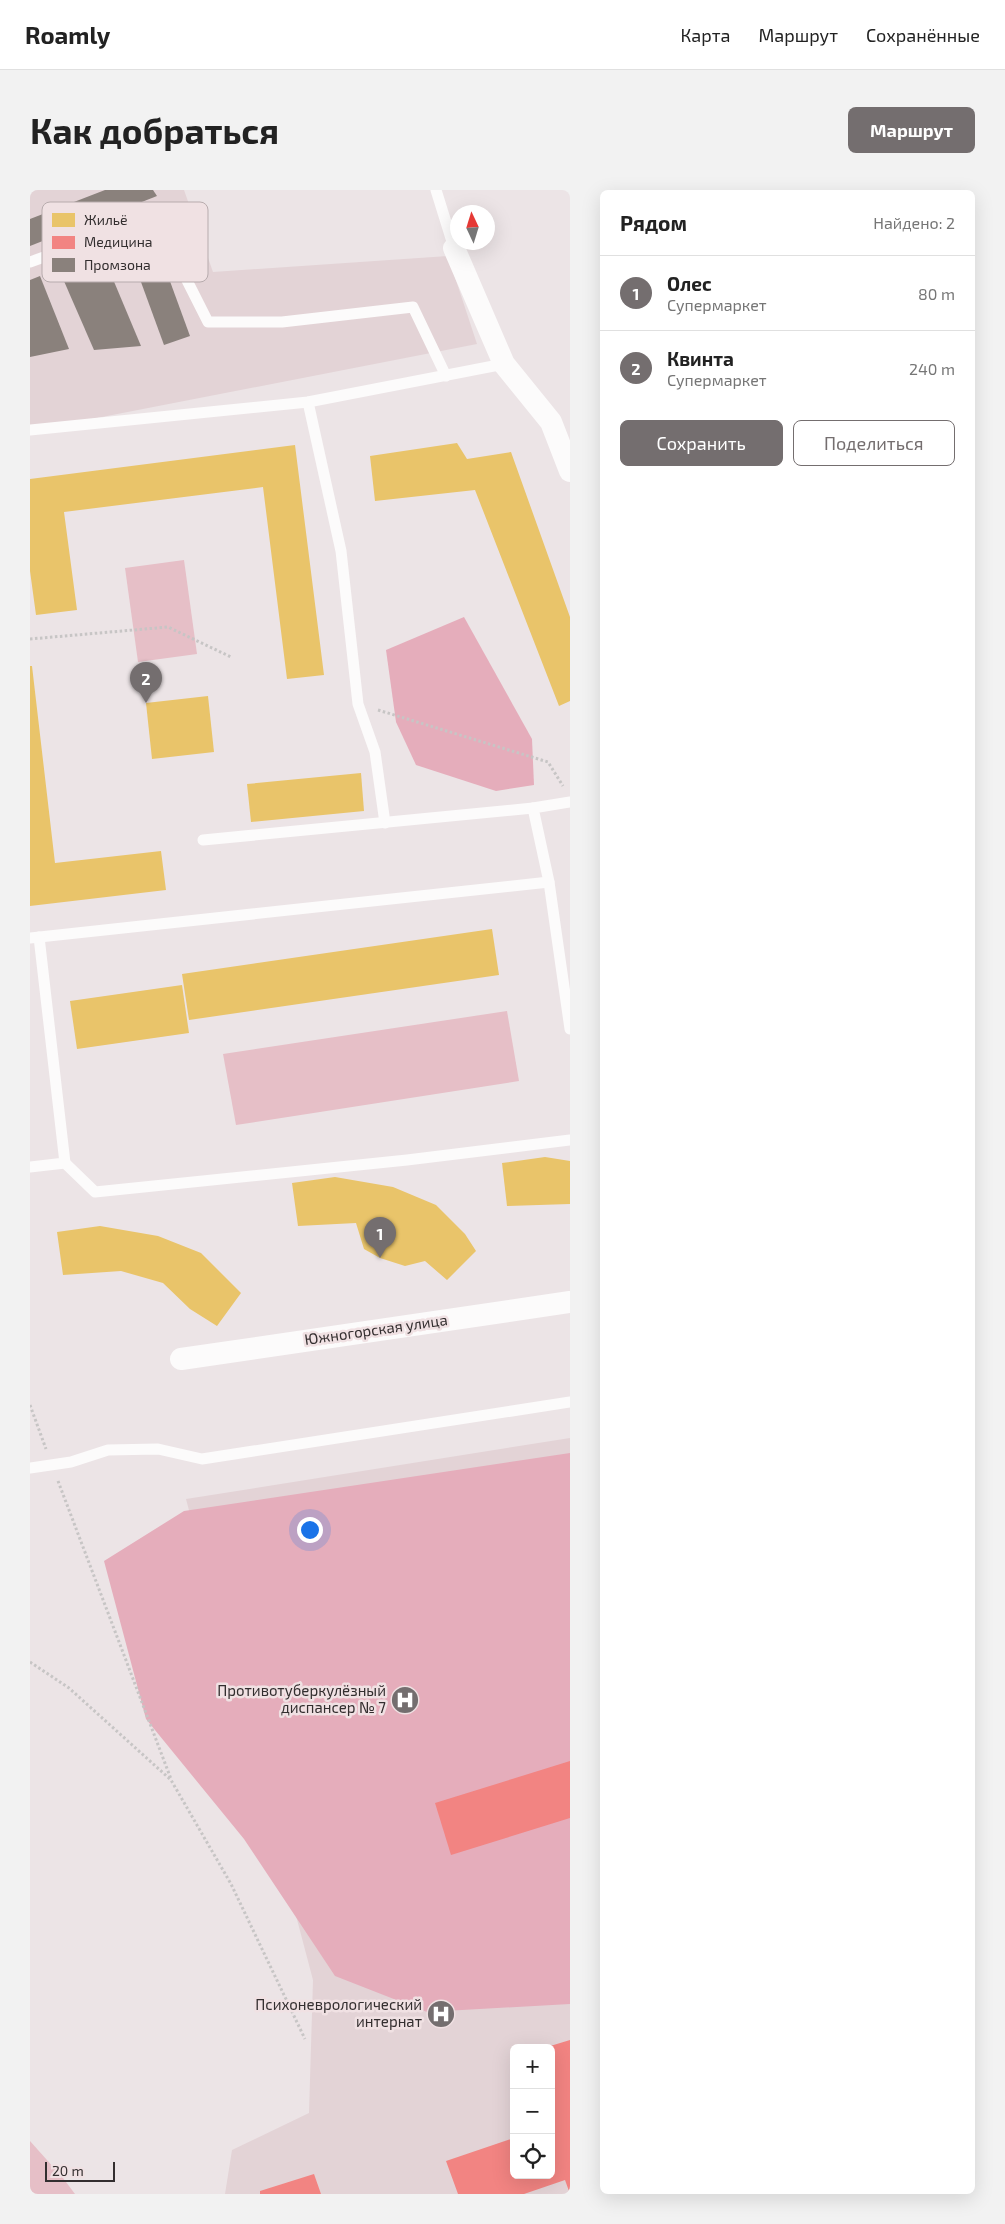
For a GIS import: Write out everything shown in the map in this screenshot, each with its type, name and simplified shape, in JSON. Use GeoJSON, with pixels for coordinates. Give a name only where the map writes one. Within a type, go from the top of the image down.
{"type":"FeatureCollection","features":[{"type":"Feature","properties":{"kind":"street"},"geometry":{"type":"LineString","coordinates":[[455,250],[504,364],[551,422],[570,471]]}},
{"type":"Feature","properties":{"kind":"street","name":"Южногорская улица"},"geometry":{"type":"LineString","coordinates":[[182,1359],[570,1302]]}},
{"type":"Feature","properties":{"kind":"lane"},"geometry":{"type":"LineString","coordinates":[[436,190],[450,235]]}},
{"type":"Feature","properties":{"kind":"lane"},"geometry":{"type":"LineString","coordinates":[[30,262],[42,258]]}},
{"type":"Feature","properties":{"kind":"lane"},"geometry":{"type":"LineString","coordinates":[[188,282],[208,322],[282,322],[413,307],[446,376]]}},
{"type":"Feature","properties":{"kind":"lane"},"geometry":{"type":"LineString","coordinates":[[30,430],[308,402],[504,364]]}},
{"type":"Feature","properties":{"kind":"lane"},"geometry":{"type":"LineString","coordinates":[[308,402],[341,551],[358,704],[376,752],[385,823]]}},
{"type":"Feature","properties":{"kind":"lane"},"geometry":{"type":"LineString","coordinates":[[203,840],[533,808],[570,802]]}},
{"type":"Feature","properties":{"kind":"lane"},"geometry":{"type":"LineString","coordinates":[[533,808],[549,882],[570,1029]]}},
{"type":"Feature","properties":{"kind":"lane"},"geometry":{"type":"LineString","coordinates":[[549,882],[34,938],[65,1163],[95,1192],[407,1160],[570,1140]]}},
{"type":"Feature","properties":{"kind":"lane"},"geometry":{"type":"LineString","coordinates":[[30,1168],[65,1163]]}},
{"type":"Feature","properties":{"kind":"lane"},"geometry":{"type":"LineString","coordinates":[[30,1468],[71,1462],[108,1450],[158,1449],[202,1459],[570,1402]]}},
{"type":"Feature","properties":{"kind":"path"},"geometry":{"type":"LineString","coordinates":[[30,639],[168,627],[230,656]]}},
{"type":"Feature","properties":{"kind":"path"},"geometry":{"type":"LineString","coordinates":[[358,704],[548,762],[566,790]]}},
{"type":"Feature","properties":{"kind":"path"},"geometry":{"type":"LineString","coordinates":[[30,1405],[171,1780],[231,1884],[305,2039]]}},
{"type":"Feature","properties":{"kind":"path"},"geometry":{"type":"LineString","coordinates":[[30,1662],[69,1688],[171,1780]]}},
{"type":"Feature","properties":{"kind":"shaded area"},"geometry":{"type":"Polygon","coordinates":[[[30,190],[184,190],[188,202],[42,202],[42,282],[208,282],[208,258],[213,272],[448,256],[477,344],[30,431],[30,190]]]}},
{"type":"Feature","properties":{"kind":"shaded area"},"geometry":{"type":"Polygon","coordinates":[[[184,560],[197,654],[138,662],[125,568],[184,560]]]}},
{"type":"Feature","properties":{"kind":"shaded area"},"geometry":{"type":"Polygon","coordinates":[[[464,617],[532,739],[534,785],[496,791],[416,765],[396,722],[386,650],[464,617]]]}},
{"type":"Feature","properties":{"kind":"shaded area"},"geometry":{"type":"Polygon","coordinates":[[[507,1011],[519,1081],[236,1125],[223,1054],[507,1011]]]}},
{"type":"Feature","properties":{"kind":"shaded area","name":"Противотуберкулёзный диспансер № 7"},"geometry":{"type":"Polygon","coordinates":[[[570,1438],[570,2194],[225,2194],[232,2150],[309,2113],[313,1980],[186,1499],[570,1438]]]}},
{"type":"Feature","properties":{"kind":"shaded area","name":"Противотуберкулёзный диспансер № 7"},"geometry":{"type":"Polygon","coordinates":[[[570,1453],[570,2004],[427,2012],[335,1976],[244,1839],[146,1719],[104,1561],[184,1511],[570,1453]]]}},
{"type":"Feature","properties":{"kind":"shaded area"},"geometry":{"type":"Polygon","coordinates":[[[30,2141],[63,2178],[75,2194],[30,2194],[30,2141]]]}},
{"type":"Feature","properties":{"kind":"building: Жильё"},"geometry":{"type":"Polygon","coordinates":[[[457,443],[467,459],[511,452],[570,617],[570,701],[559,706],[475,490],[375,501],[370,456],[457,443]]]}},
{"type":"Feature","properties":{"kind":"building: Жильё"},"geometry":{"type":"Polygon","coordinates":[[[295,445],[324,675],[287,679],[263,487],[64,512],[77,610],[36,615],[30,571],[30,479],[295,445]]]}},
{"type":"Feature","properties":{"kind":"building: Жильё"},"geometry":{"type":"Polygon","coordinates":[[[30,666],[32,666],[55,863],[161,851],[166,890],[30,906],[30,666]]]}},
{"type":"Feature","properties":{"kind":"building: Жильё"},"geometry":{"type":"Polygon","coordinates":[[[208,696],[214,752],[152,759],[146,703],[208,696]]]}},
{"type":"Feature","properties":{"kind":"building: Жильё"},"geometry":{"type":"Polygon","coordinates":[[[361,773],[364,811],[251,822],[247,784],[361,773]]]}},
{"type":"Feature","properties":{"kind":"building: Жильё"},"geometry":{"type":"Polygon","coordinates":[[[492,929],[499,975],[189,1020],[182,974],[492,929]]]}},
{"type":"Feature","properties":{"kind":"building: Жильё"},"geometry":{"type":"Polygon","coordinates":[[[182,985],[189,1033],[77,1049],[70,1001],[182,985]]]}},
{"type":"Feature","properties":{"kind":"building: Жильё"},"geometry":{"type":"Polygon","coordinates":[[[545,1157],[570,1161],[570,1204],[507,1206],[502,1163],[545,1157]]]}},
{"type":"Feature","properties":{"kind":"building: Жильё"},"geometry":{"type":"Polygon","coordinates":[[[335,1177],[393,1187],[436,1205],[465,1234],[476,1251],[447,1280],[425,1261],[405,1266],[380,1258],[364,1249],[356,1223],[298,1226],[292,1183],[335,1177]]]}},
{"type":"Feature","properties":{"kind":"building: Жильё"},"geometry":{"type":"Polygon","coordinates":[[[100,1226],[158,1236],[201,1253],[241,1293],[217,1326],[190,1309],[163,1283],[121,1271],[63,1275],[57,1232],[100,1226]]]}},
{"type":"Feature","properties":{"kind":"building: Медицина"},"geometry":{"type":"Polygon","coordinates":[[[570,1761],[570,1818],[451,1855],[435,1803],[570,1761]]]}},
{"type":"Feature","properties":{"kind":"building: Медицина"},"geometry":{"type":"Polygon","coordinates":[[[570,2040],[570,2194],[565,2180],[524,2194],[458,2194],[446,2161],[510,2139],[510,2179],[555,2179],[555,2045],[570,2040]]]}},
{"type":"Feature","properties":{"kind":"building: Медицина"},"geometry":{"type":"Polygon","coordinates":[[[314,2174],[321,2194],[260,2194],[260,2191],[314,2174]]]}},
{"type":"Feature","properties":{"kind":"building: Промзона"},"geometry":{"type":"Polygon","coordinates":[[[105,190],[153,190],[157,196],[142,202],[74,202],[105,190]]]}},
{"type":"Feature","properties":{"kind":"building: Промзона"},"geometry":{"type":"Polygon","coordinates":[[[42,214],[42,241],[30,246],[30,219],[42,214]]]}},
{"type":"Feature","properties":{"kind":"building: Промзона"},"geometry":{"type":"Polygon","coordinates":[[[40,276],[69,349],[30,357],[30,280],[40,276]]]}},
{"type":"Feature","properties":{"kind":"building: Промзона"},"geometry":{"type":"Polygon","coordinates":[[[64,282],[114,282],[141,346],[94,350],[64,282]]]}},
{"type":"Feature","properties":{"kind":"building: Промзона"},"geometry":{"type":"Polygon","coordinates":[[[141,282],[170,282],[190,336],[164,345],[141,282]]]}},
{"type":"Feature","properties":{"kind":"place","name":"Квинта"},"geometry":{"type":"Point","coordinates":[146,703]}},
{"type":"Feature","properties":{"kind":"place","name":"Олес"},"geometry":{"type":"Point","coordinates":[380,1258]}},
{"type":"Feature","properties":{"kind":"place","name":"Противотуберкулёзный диспансер № 7"},"geometry":{"type":"Point","coordinates":[405,1700]}},
{"type":"Feature","properties":{"kind":"place","name":"Психоневрологический интернат"},"geometry":{"type":"Point","coordinates":[441,2014]}}]}
